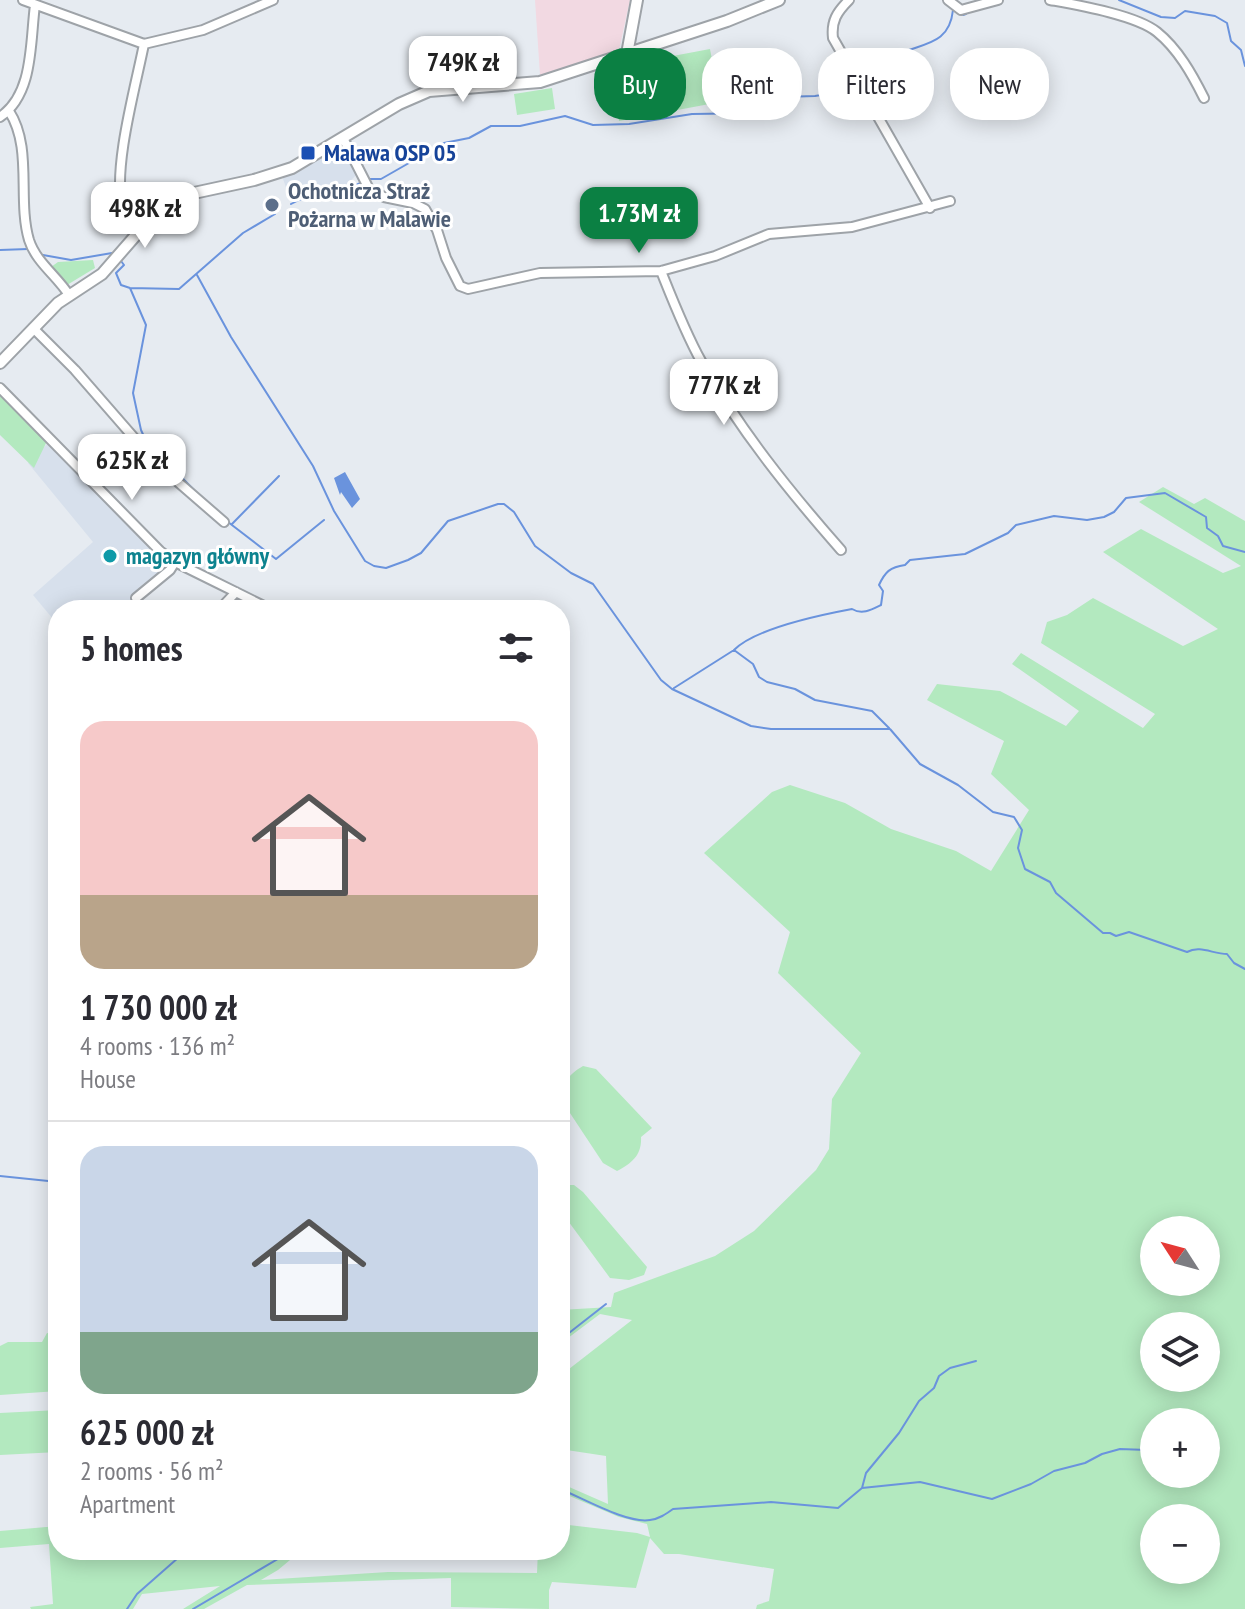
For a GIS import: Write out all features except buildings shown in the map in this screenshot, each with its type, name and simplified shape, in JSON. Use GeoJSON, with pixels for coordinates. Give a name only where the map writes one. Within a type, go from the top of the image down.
{"type":"FeatureCollection","features":[{"type":"Feature","properties":{"kind":"street"},"geometry":{"type":"LineString","coordinates":[[23,0],[144,44],[203,30],[273,0]]}},
{"type":"Feature","properties":{"kind":"street"},"geometry":{"type":"LineString","coordinates":[[628,48],[637,0]]}},
{"type":"Feature","properties":{"kind":"street"},"geometry":{"type":"LineString","coordinates":[[645,48],[779,0]]}},
{"type":"Feature","properties":{"kind":"street"},"geometry":{"type":"LineString","coordinates":[[849,0],[837,12],[832,26],[833,38],[930,208]]}},
{"type":"Feature","properties":{"kind":"street"},"geometry":{"type":"LineString","coordinates":[[953,4],[969,9],[998,0]]}},
{"type":"Feature","properties":{"kind":"street"},"geometry":{"type":"LineString","coordinates":[[1050,0],[1136,21],[1156,31],[1186,64],[1204,98]]}},
{"type":"Feature","properties":{"kind":"street"},"geometry":{"type":"LineString","coordinates":[[0,117],[17,100],[24,82],[35,5]]}},
{"type":"Feature","properties":{"kind":"street"},"geometry":{"type":"LineString","coordinates":[[138,232],[122,208],[121,194],[129,112],[144,44]]}},
{"type":"Feature","properties":{"kind":"street"},"geometry":{"type":"LineString","coordinates":[[0,363],[69,295],[102,274],[163,206],[180,196],[285,171],[399,104],[429,91],[540,82],[594,65]]}},
{"type":"Feature","properties":{"kind":"street"},"geometry":{"type":"LineString","coordinates":[[9,111],[15,121],[21,148],[30,245],[69,295]]}},
{"type":"Feature","properties":{"kind":"street"},"geometry":{"type":"LineString","coordinates":[[343,138],[365,181],[384,197],[425,209],[460,286],[468,289],[540,273],[661,271],[715,256],[769,234],[852,227],[950,201]]}},
{"type":"Feature","properties":{"kind":"street"},"geometry":{"type":"LineString","coordinates":[[661,271],[689,338],[717,389],[761,451],[841,550]]}},
{"type":"Feature","properties":{"kind":"street"},"geometry":{"type":"LineString","coordinates":[[33,328],[75,370],[156,463],[224,522]]}},
{"type":"Feature","properties":{"kind":"street"},"geometry":{"type":"LineString","coordinates":[[0,388],[155,548],[175,562],[252,600]]}},
{"type":"Feature","properties":{"kind":"street"},"geometry":{"type":"LineString","coordinates":[[136,598],[170,570],[175,562]]}},
{"type":"Feature","properties":{"kind":"street"},"geometry":{"type":"LineString","coordinates":[[228,600],[236,592]]}},
{"type":"Feature","properties":{"kind":"shaded area"},"geometry":{"type":"Polygon","coordinates":[[[535,0],[630,0],[619,48],[594,48],[594,58],[540,75],[535,0]]]}},
{"type":"Feature","properties":{"kind":"shaded area"},"geometry":{"type":"Polygon","coordinates":[[[342,145],[357,174],[343,189],[317,189],[291,202],[282,176],[302,170],[342,145]]]}},
{"type":"Feature","properties":{"kind":"shaded area"},"geometry":{"type":"Polygon","coordinates":[[[47,444],[165,563],[177,568],[140,600],[48,600],[48,613],[33,595],[93,542],[28,463],[47,444]]]}},
{"type":"Feature","properties":{"kind":"green space"},"geometry":{"type":"Polygon","coordinates":[[[702,51],[702,105],[686,108],[686,54],[702,51]]]}},
{"type":"Feature","properties":{"kind":"green space"},"geometry":{"type":"Polygon","coordinates":[[[552,88],[555,109],[517,115],[514,94],[552,88]]]}},
{"type":"Feature","properties":{"kind":"green space"},"geometry":{"type":"Polygon","coordinates":[[[93,260],[95,268],[67,285],[51,267],[58,262],[93,260]]]}},
{"type":"Feature","properties":{"kind":"green space"},"geometry":{"type":"Polygon","coordinates":[[[0,392],[47,441],[34,468],[0,435],[0,392]]]}},
{"type":"Feature","properties":{"kind":"green space"},"geometry":{"type":"Polygon","coordinates":[[[1163,487],[1194,504],[1205,498],[1245,521],[1245,1609],[756,1609],[757,1605],[769,1601],[774,1569],[664,1554],[650,1538],[636,1588],[552,1582],[549,1609],[451,1607],[451,1578],[247,1585],[204,1609],[183,1609],[220,1586],[142,1594],[133,1609],[31,1609],[53,1604],[50,1560],[290,1560],[261,1580],[388,1572],[537,1573],[538,1560],[570,1560],[570,1525],[650,1537],[647,1524],[619,1517],[570,1496],[570,1487],[608,1504],[606,1456],[570,1451],[570,1368],[632,1320],[600,1314],[570,1336],[570,1309],[611,1307],[614,1293],[715,1256],[754,1231],[816,1170],[829,1149],[832,1099],[861,1053],[778,973],[790,932],[704,853],[772,792],[790,785],[845,803],[891,829],[956,851],[991,871],[1029,810],[991,774],[1004,741],[927,700],[937,684],[1000,691],[1066,726],[1079,711],[1012,664],[1021,653],[1143,728],[1155,714],[1041,643],[1047,622],[1067,615],[1093,598],[1183,646],[1218,629],[1103,552],[1141,529],[1223,573],[1241,566],[1139,502],[1163,487]]]}},
{"type":"Feature","properties":{"kind":"green space"},"geometry":{"type":"Polygon","coordinates":[[[583,1066],[596,1069],[652,1128],[641,1137],[635,1158],[617,1171],[603,1163],[570,1113],[570,1076],[583,1066]]]}},
{"type":"Feature","properties":{"kind":"green space"},"geometry":{"type":"Polygon","coordinates":[[[570,1185],[583,1192],[647,1267],[644,1275],[629,1280],[610,1278],[570,1224],[570,1185]]]}},
{"type":"Feature","properties":{"kind":"green space"},"geometry":{"type":"Polygon","coordinates":[[[48,1333],[48,1392],[0,1395],[0,1346],[8,1342],[42,1342],[48,1333]]]}},
{"type":"Feature","properties":{"kind":"green space"},"geometry":{"type":"Polygon","coordinates":[[[48,1411],[48,1453],[0,1455],[0,1413],[48,1411]]]}},
{"type":"Feature","properties":{"kind":"green space"},"geometry":{"type":"Polygon","coordinates":[[[48,1527],[48,1544],[0,1548],[0,1531],[48,1527]]]}},
{"type":"Feature","properties":{"kind":"water"},"geometry":{"type":"Polygon","coordinates":[[[345,472],[360,499],[352,508],[341,492],[340,495],[334,478],[345,472]]]}},
{"type":"Feature","properties":{"kind":"waterway"},"geometry":{"type":"LineString","coordinates":[[1119,0],[1161,17],[1175,18],[1185,11],[1215,16],[1227,23],[1231,41],[1241,50],[1245,66]]}},
{"type":"Feature","properties":{"kind":"waterway"},"geometry":{"type":"LineString","coordinates":[[972,11],[980,9]]}},
{"type":"Feature","properties":{"kind":"waterway"},"geometry":{"type":"LineString","coordinates":[[914,48],[939,38],[946,31],[953,10]]}},
{"type":"Feature","properties":{"kind":"waterway"},"geometry":{"type":"LineString","coordinates":[[367,179],[381,179],[444,143],[469,138],[491,126],[520,126],[565,116],[593,125],[629,124],[692,114],[759,113],[782,97],[818,96]]}},
{"type":"Feature","properties":{"kind":"waterway"},"geometry":{"type":"LineString","coordinates":[[291,204],[362,182]]}},
{"type":"Feature","properties":{"kind":"waterway"},"geometry":{"type":"LineString","coordinates":[[121,261],[124,265],[116,273],[121,285],[179,289],[243,233],[275,214]]}},
{"type":"Feature","properties":{"kind":"waterway"},"geometry":{"type":"LineString","coordinates":[[0,250],[28,249]]}},
{"type":"Feature","properties":{"kind":"waterway"},"geometry":{"type":"LineString","coordinates":[[43,255],[71,260],[112,253]]}},
{"type":"Feature","properties":{"kind":"waterway"},"geometry":{"type":"LineString","coordinates":[[197,275],[231,337],[313,466],[334,511],[365,561],[386,568],[408,560],[421,553],[448,521],[504,504],[514,512],[535,546],[571,573],[593,584],[661,680],[672,689],[751,726],[771,729],[890,729],[920,764],[958,785],[993,812],[1014,817],[1022,830],[1018,848],[1025,869],[1050,882],[1056,893],[1103,933],[1116,936],[1129,932],[1187,952],[1202,950],[1227,954],[1234,963],[1245,969]]}},
{"type":"Feature","properties":{"kind":"waterway"},"geometry":{"type":"LineString","coordinates":[[130,288],[146,325],[133,393],[141,430],[146,441],[194,490]]}},
{"type":"Feature","properties":{"kind":"waterway"},"geometry":{"type":"LineString","coordinates":[[232,524],[279,476]]}},
{"type":"Feature","properties":{"kind":"waterway"},"geometry":{"type":"LineString","coordinates":[[734,650],[757,635],[789,624],[852,609],[866,611],[881,605],[883,591],[879,585],[883,577],[910,560],[965,554],[1008,533],[1016,525],[1054,516],[1087,520],[1104,517],[1114,512],[1126,498],[1165,493],[1206,517],[1207,528],[1218,536],[1223,546],[1245,552]]}},
{"type":"Feature","properties":{"kind":"waterway"},"geometry":{"type":"LineString","coordinates":[[228,522],[276,559],[324,520]]}},
{"type":"Feature","properties":{"kind":"waterway"},"geometry":{"type":"LineString","coordinates":[[674,688],[734,650],[753,664],[759,677],[767,682],[795,689],[815,700],[872,711],[889,728]]}},
{"type":"Feature","properties":{"kind":"waterway"},"geometry":{"type":"LineString","coordinates":[[0,1176],[48,1181]]}},
{"type":"Feature","properties":{"kind":"waterway"},"geometry":{"type":"LineString","coordinates":[[570,1332],[606,1304]]}},
{"type":"Feature","properties":{"kind":"waterway"},"geometry":{"type":"LineString","coordinates":[[862,1488],[866,1473],[899,1433],[919,1401],[934,1388],[939,1376],[950,1368],[976,1361]]}},
{"type":"Feature","properties":{"kind":"waterway"},"geometry":{"type":"LineString","coordinates":[[570,1493],[617,1514],[640,1520],[656,1519],[673,1509],[771,1502],[838,1508],[862,1488],[920,1482],[992,1499],[1054,1471],[1085,1463],[1102,1454],[1120,1449],[1140,1450]]}},
{"type":"Feature","properties":{"kind":"waterway"},"geometry":{"type":"LineString","coordinates":[[127,1609],[137,1594],[176,1560]]}},
{"type":"Feature","properties":{"kind":"waterway"},"geometry":{"type":"LineString","coordinates":[[193,1609],[276,1560]]}},
{"type":"Feature","properties":{"kind":"place","name":"Malawa OSP 05"},"geometry":{"type":"Point","coordinates":[308,153]}},
{"type":"Feature","properties":{"kind":"place","name":"Ochotnicza Straż Pożarna w Malawie"},"geometry":{"type":"Point","coordinates":[272,205]}},
{"type":"Feature","properties":{"kind":"place","name":"magazyn główny"},"geometry":{"type":"Point","coordinates":[110,556]}}]}
